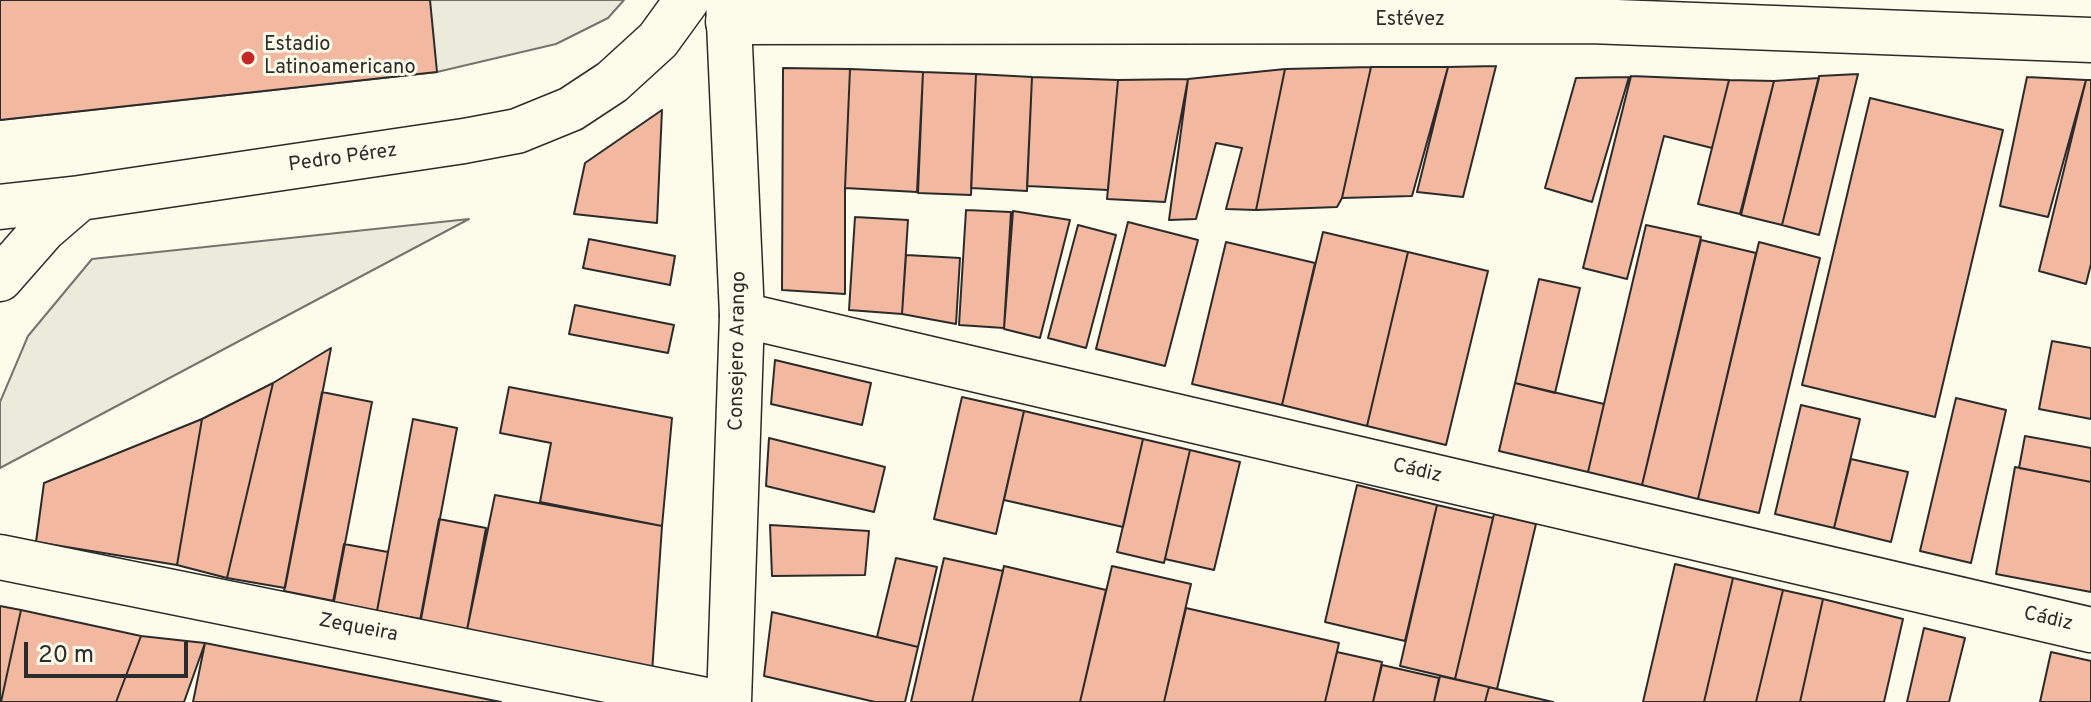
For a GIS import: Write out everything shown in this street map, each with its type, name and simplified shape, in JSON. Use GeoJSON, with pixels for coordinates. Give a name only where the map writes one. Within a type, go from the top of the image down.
{"type":"FeatureCollection","features":[{"type":"Feature","properties":{"kind":"street","name":"Pedro Pérez"},"geometry":{"type":"LineString","coordinates":[[0,207],[80,198],[517,131],[571,109],[612,82],[658,40],[687,0]]}},
{"type":"Feature","properties":{"kind":"street","name":"Estévez"},"geometry":{"type":"LineString","coordinates":[[728,11],[1590,10],[2091,40]]}},
{"type":"Feature","properties":{"kind":"street","name":"Pedro Pérez"},"geometry":{"type":"LineString","coordinates":[[658,40],[728,11]]}},
{"type":"Feature","properties":{"kind":"street","name":"Consejero Arango"},"geometry":{"type":"LineString","coordinates":[[728,11],[742,315],[729,702]]}},
{"type":"Feature","properties":{"kind":"street"},"geometry":{"type":"LineString","coordinates":[[0,279],[44,229],[80,198]]}},
{"type":"Feature","properties":{"kind":"street","name":"Cádiz"},"geometry":{"type":"LineString","coordinates":[[742,315],[2091,630]]}},
{"type":"Feature","properties":{"kind":"street","name":"Zequeira"},"geometry":{"type":"LineString","coordinates":[[0,557],[716,702]]}},
{"type":"Feature","properties":{"kind":"shaded area","name":"Estadio Latinoamericano"},"geometry":{"type":"Polygon","coordinates":[[[0,0],[624,0],[608,18],[556,44],[437,72],[0,120],[0,0]]]}},
{"type":"Feature","properties":{"kind":"shaded area"},"geometry":{"type":"Polygon","coordinates":[[[469,219],[0,468],[0,402],[28,336],[92,259],[469,219]]]}},
{"type":"Feature","properties":{"kind":"building","name":"Estadio Latinoamericano"},"geometry":{"type":"Polygon","coordinates":[[[0,0],[430,0],[437,72],[0,120],[0,0]]]}},
{"type":"Feature","properties":{"kind":"building"},"geometry":{"type":"Polygon","coordinates":[[[1496,66],[1463,197],[1417,192],[1448,67],[1496,66]]]}},
{"type":"Feature","properties":{"kind":"building"},"geometry":{"type":"Polygon","coordinates":[[[1371,67],[1448,67],[1412,196],[1342,198],[1371,67]]]}},
{"type":"Feature","properties":{"kind":"building"},"geometry":{"type":"Polygon","coordinates":[[[1371,67],[1342,198],[1337,207],[1256,210],[1285,69],[1371,67]]]}},
{"type":"Feature","properties":{"kind":"building"},"geometry":{"type":"Polygon","coordinates":[[[783,68],[850,69],[845,294],[782,290],[783,68]]]}},
{"type":"Feature","properties":{"kind":"building"},"geometry":{"type":"Polygon","coordinates":[[[850,69],[923,72],[917,192],[845,188],[850,69]]]}},
{"type":"Feature","properties":{"kind":"building"},"geometry":{"type":"Polygon","coordinates":[[[1285,69],[1256,210],[1226,209],[1242,148],[1216,143],[1196,219],[1169,220],[1188,79],[1285,69]]]}},
{"type":"Feature","properties":{"kind":"building"},"geometry":{"type":"Polygon","coordinates":[[[923,72],[976,74],[971,195],[918,193],[923,72]]]}},
{"type":"Feature","properties":{"kind":"building"},"geometry":{"type":"Polygon","coordinates":[[[976,74],[1032,77],[1027,191],[971,188],[976,74]]]}},
{"type":"Feature","properties":{"kind":"building"},"geometry":{"type":"Polygon","coordinates":[[[1858,74],[1819,235],[1782,225],[1819,76],[1858,74]]]}},
{"type":"Feature","properties":{"kind":"building"},"geometry":{"type":"Polygon","coordinates":[[[1631,76],[1729,80],[1712,148],[1664,136],[1627,279],[1583,268],[1631,76]]]}},
{"type":"Feature","properties":{"kind":"building"},"geometry":{"type":"Polygon","coordinates":[[[1032,77],[1118,80],[1108,190],[1027,186],[1032,77]]]}},
{"type":"Feature","properties":{"kind":"building"},"geometry":{"type":"Polygon","coordinates":[[[1629,77],[1592,202],[1545,188],[1576,78],[1629,77]]]}},
{"type":"Feature","properties":{"kind":"building"},"geometry":{"type":"Polygon","coordinates":[[[2027,77],[2086,80],[2048,217],[2000,206],[2027,77]]]}},
{"type":"Feature","properties":{"kind":"building"},"geometry":{"type":"Polygon","coordinates":[[[1819,78],[1782,225],[1741,215],[1774,81],[1819,78]]]}},
{"type":"Feature","properties":{"kind":"building"},"geometry":{"type":"Polygon","coordinates":[[[1188,79],[1165,202],[1107,199],[1118,80],[1188,79]]]}},
{"type":"Feature","properties":{"kind":"building"},"geometry":{"type":"Polygon","coordinates":[[[1729,80],[1774,81],[1740,214],[1698,204],[1729,80]]]}},
{"type":"Feature","properties":{"kind":"building"},"geometry":{"type":"Polygon","coordinates":[[[2086,80],[2091,80],[2091,264],[2086,284],[2039,271],[2086,80]]]}},
{"type":"Feature","properties":{"kind":"building"},"geometry":{"type":"Polygon","coordinates":[[[1870,98],[2003,130],[1935,417],[1802,385],[1870,98]]]}},
{"type":"Feature","properties":{"kind":"building"},"geometry":{"type":"Polygon","coordinates":[[[662,110],[657,223],[574,214],[585,163],[662,110]]]}},
{"type":"Feature","properties":{"kind":"building"},"geometry":{"type":"Polygon","coordinates":[[[966,210],[1011,212],[1004,328],[959,325],[966,210]]]}},
{"type":"Feature","properties":{"kind":"building"},"geometry":{"type":"Polygon","coordinates":[[[1013,211],[1070,220],[1040,338],[1004,329],[1013,211]]]}},
{"type":"Feature","properties":{"kind":"building"},"geometry":{"type":"Polygon","coordinates":[[[855,217],[908,220],[902,314],[849,310],[855,217]]]}},
{"type":"Feature","properties":{"kind":"building"},"geometry":{"type":"Polygon","coordinates":[[[1128,222],[1198,240],[1165,366],[1096,349],[1128,222]]]}},
{"type":"Feature","properties":{"kind":"building"},"geometry":{"type":"Polygon","coordinates":[[[1078,225],[1116,235],[1086,348],[1048,338],[1078,225]]]}},
{"type":"Feature","properties":{"kind":"building"},"geometry":{"type":"Polygon","coordinates":[[[1646,225],[1701,237],[1642,485],[1588,472],[1646,225]]]}},
{"type":"Feature","properties":{"kind":"building"},"geometry":{"type":"Polygon","coordinates":[[[1323,232],[1408,252],[1367,426],[1282,405],[1323,232]]]}},
{"type":"Feature","properties":{"kind":"building"},"geometry":{"type":"Polygon","coordinates":[[[589,239],[675,256],[670,285],[583,268],[589,239]]]}},
{"type":"Feature","properties":{"kind":"building"},"geometry":{"type":"Polygon","coordinates":[[[1701,240],[1756,253],[1698,499],[1642,485],[1701,240]]]}},
{"type":"Feature","properties":{"kind":"building"},"geometry":{"type":"Polygon","coordinates":[[[1226,242],[1315,263],[1282,405],[1192,384],[1226,242]]]}},
{"type":"Feature","properties":{"kind":"building"},"geometry":{"type":"Polygon","coordinates":[[[1759,242],[1820,258],[1759,513],[1698,499],[1759,242]]]}},
{"type":"Feature","properties":{"kind":"building"},"geometry":{"type":"Polygon","coordinates":[[[1408,252],[1488,271],[1446,445],[1367,426],[1408,252]]]}},
{"type":"Feature","properties":{"kind":"building"},"geometry":{"type":"Polygon","coordinates":[[[906,255],[960,258],[956,324],[902,314],[906,255]]]}},
{"type":"Feature","properties":{"kind":"building"},"geometry":{"type":"Polygon","coordinates":[[[1539,279],[1580,288],[1555,393],[1515,383],[1539,279]]]}},
{"type":"Feature","properties":{"kind":"building"},"geometry":{"type":"Polygon","coordinates":[[[575,305],[674,325],[668,353],[569,334],[575,305]]]}},
{"type":"Feature","properties":{"kind":"building"},"geometry":{"type":"Polygon","coordinates":[[[2052,341],[2091,348],[2091,419],[2039,409],[2052,341]]]}},
{"type":"Feature","properties":{"kind":"building"},"geometry":{"type":"Polygon","coordinates":[[[331,348],[285,588],[227,578],[273,383],[331,348]]]}},
{"type":"Feature","properties":{"kind":"building"},"geometry":{"type":"Polygon","coordinates":[[[775,360],[871,383],[862,425],[771,404],[775,360]]]}},
{"type":"Feature","properties":{"kind":"building"},"geometry":{"type":"Polygon","coordinates":[[[273,383],[227,578],[177,565],[202,419],[273,383]]]}},
{"type":"Feature","properties":{"kind":"building"},"geometry":{"type":"Polygon","coordinates":[[[1515,383],[1604,404],[1588,472],[1499,451],[1515,383]]]}},
{"type":"Feature","properties":{"kind":"building"},"geometry":{"type":"Polygon","coordinates":[[[509,387],[672,418],[662,526],[540,502],[551,443],[500,433],[509,387]]]}},
{"type":"Feature","properties":{"kind":"building"},"geometry":{"type":"Polygon","coordinates":[[[322,392],[372,402],[334,601],[284,591],[322,392]]]}},
{"type":"Feature","properties":{"kind":"building"},"geometry":{"type":"Polygon","coordinates":[[[962,397],[1024,411],[996,534],[934,519],[962,397]]]}},
{"type":"Feature","properties":{"kind":"building"},"geometry":{"type":"Polygon","coordinates":[[[1956,398],[2006,410],[1971,563],[1920,551],[1956,398]]]}},
{"type":"Feature","properties":{"kind":"building"},"geometry":{"type":"Polygon","coordinates":[[[1801,405],[1860,419],[1834,528],[1775,514],[1801,405]]]}},
{"type":"Feature","properties":{"kind":"building"},"geometry":{"type":"Polygon","coordinates":[[[1024,411],[1143,439],[1123,527],[1004,500],[1024,411]]]}},
{"type":"Feature","properties":{"kind":"building"},"geometry":{"type":"Polygon","coordinates":[[[202,419],[177,565],[36,542],[44,483],[202,419]]]}},
{"type":"Feature","properties":{"kind":"building"},"geometry":{"type":"Polygon","coordinates":[[[413,419],[457,428],[421,619],[377,611],[413,419]]]}},
{"type":"Feature","properties":{"kind":"building"},"geometry":{"type":"Polygon","coordinates":[[[2025,436],[2091,448],[2091,482],[2019,468],[2025,436]]]}},
{"type":"Feature","properties":{"kind":"building"},"geometry":{"type":"Polygon","coordinates":[[[769,438],[885,467],[874,512],[766,486],[769,438]]]}},
{"type":"Feature","properties":{"kind":"building"},"geometry":{"type":"Polygon","coordinates":[[[1143,439],[1190,450],[1164,563],[1117,552],[1143,439]]]}},
{"type":"Feature","properties":{"kind":"building"},"geometry":{"type":"Polygon","coordinates":[[[1190,450],[1240,462],[1214,570],[1165,559],[1190,450]]]}},
{"type":"Feature","properties":{"kind":"building"},"geometry":{"type":"Polygon","coordinates":[[[1851,459],[1908,472],[1891,542],[1834,528],[1851,459]]]}},
{"type":"Feature","properties":{"kind":"building"},"geometry":{"type":"Polygon","coordinates":[[[2015,467],[2091,482],[2091,592],[1996,574],[2015,467]]]}},
{"type":"Feature","properties":{"kind":"building"},"geometry":{"type":"Polygon","coordinates":[[[1357,485],[1437,505],[1405,641],[1325,622],[1357,485]]]}},
{"type":"Feature","properties":{"kind":"building"},"geometry":{"type":"Polygon","coordinates":[[[495,495],[662,526],[652,673],[467,630],[495,495]]]}},
{"type":"Feature","properties":{"kind":"building"},"geometry":{"type":"Polygon","coordinates":[[[1437,505],[1493,518],[1455,679],[1400,666],[1437,505]]]}},
{"type":"Feature","properties":{"kind":"building"},"geometry":{"type":"Polygon","coordinates":[[[1494,514],[1536,524],[1497,689],[1455,679],[1494,514]]]}},
{"type":"Feature","properties":{"kind":"building"},"geometry":{"type":"Polygon","coordinates":[[[439,519],[486,528],[467,630],[420,621],[439,519]]]}},
{"type":"Feature","properties":{"kind":"building"},"geometry":{"type":"Polygon","coordinates":[[[770,525],[869,531],[865,575],[772,576],[770,525]]]}},
{"type":"Feature","properties":{"kind":"building"},"geometry":{"type":"Polygon","coordinates":[[[344,544],[388,552],[377,611],[333,602],[344,544]]]}},
{"type":"Feature","properties":{"kind":"building"},"geometry":{"type":"Polygon","coordinates":[[[896,558],[937,567],[918,647],[877,637],[896,558]]]}},
{"type":"Feature","properties":{"kind":"building"},"geometry":{"type":"Polygon","coordinates":[[[944,558],[1003,571],[972,702],[911,702],[944,558]]]}},
{"type":"Feature","properties":{"kind":"building"},"geometry":{"type":"Polygon","coordinates":[[[1675,564],[1733,578],[1704,702],[1643,702],[1675,564]]]}},
{"type":"Feature","properties":{"kind":"building"},"geometry":{"type":"Polygon","coordinates":[[[1004,566],[1106,590],[1080,702],[972,702],[1004,566]]]}},
{"type":"Feature","properties":{"kind":"building"},"geometry":{"type":"Polygon","coordinates":[[[1112,566],[1191,584],[1164,702],[1080,702],[1112,566]]]}},
{"type":"Feature","properties":{"kind":"building"},"geometry":{"type":"Polygon","coordinates":[[[1733,578],[1783,590],[1756,702],[1704,702],[1733,578]]]}},
{"type":"Feature","properties":{"kind":"building"},"geometry":{"type":"Polygon","coordinates":[[[1783,590],[1823,599],[1800,702],[1756,702],[1783,590]]]}},
{"type":"Feature","properties":{"kind":"building"},"geometry":{"type":"Polygon","coordinates":[[[1823,599],[1903,619],[1884,702],[1800,702],[1823,599]]]}},
{"type":"Feature","properties":{"kind":"building"},"geometry":{"type":"Polygon","coordinates":[[[0,606],[21,610],[1,702],[0,702],[0,606]]]}},
{"type":"Feature","properties":{"kind":"building"},"geometry":{"type":"Polygon","coordinates":[[[1186,608],[1339,643],[1325,702],[1164,702],[1186,608]]]}},
{"type":"Feature","properties":{"kind":"building"},"geometry":{"type":"Polygon","coordinates":[[[21,610],[141,636],[116,702],[1,702],[21,610]]]}},
{"type":"Feature","properties":{"kind":"building"},"geometry":{"type":"Polygon","coordinates":[[[772,612],[918,647],[905,702],[875,702],[764,676],[772,612]]]}},
{"type":"Feature","properties":{"kind":"building"},"geometry":{"type":"Polygon","coordinates":[[[1924,628],[1965,638],[1949,702],[1907,702],[1924,628]]]}},
{"type":"Feature","properties":{"kind":"building"},"geometry":{"type":"Polygon","coordinates":[[[141,636],[205,643],[184,702],[116,702],[141,636]]]}},
{"type":"Feature","properties":{"kind":"building"},"geometry":{"type":"Polygon","coordinates":[[[205,643],[501,702],[193,702],[205,643]]]}},
{"type":"Feature","properties":{"kind":"building"},"geometry":{"type":"Polygon","coordinates":[[[1337,652],[1382,662],[1373,702],[1325,702],[1337,652]]]}},
{"type":"Feature","properties":{"kind":"building"},"geometry":{"type":"Polygon","coordinates":[[[2051,652],[2091,661],[2091,702],[2040,702],[2051,652]]]}},
{"type":"Feature","properties":{"kind":"building"},"geometry":{"type":"Polygon","coordinates":[[[1382,665],[1439,678],[1434,702],[1373,702],[1382,665]]]}},
{"type":"Feature","properties":{"kind":"building"},"geometry":{"type":"Polygon","coordinates":[[[1440,676],[1489,687],[1485,702],[1434,702],[1440,676]]]}},
{"type":"Feature","properties":{"kind":"building"},"geometry":{"type":"Polygon","coordinates":[[[1489,687],[1497,689],[1553,702],[1485,702],[1489,687]]]}},
{"type":"Feature","properties":{"kind":"place","name":"Estadio Latinoamericano"},"geometry":{"type":"Point","coordinates":[248,58]}}]}
